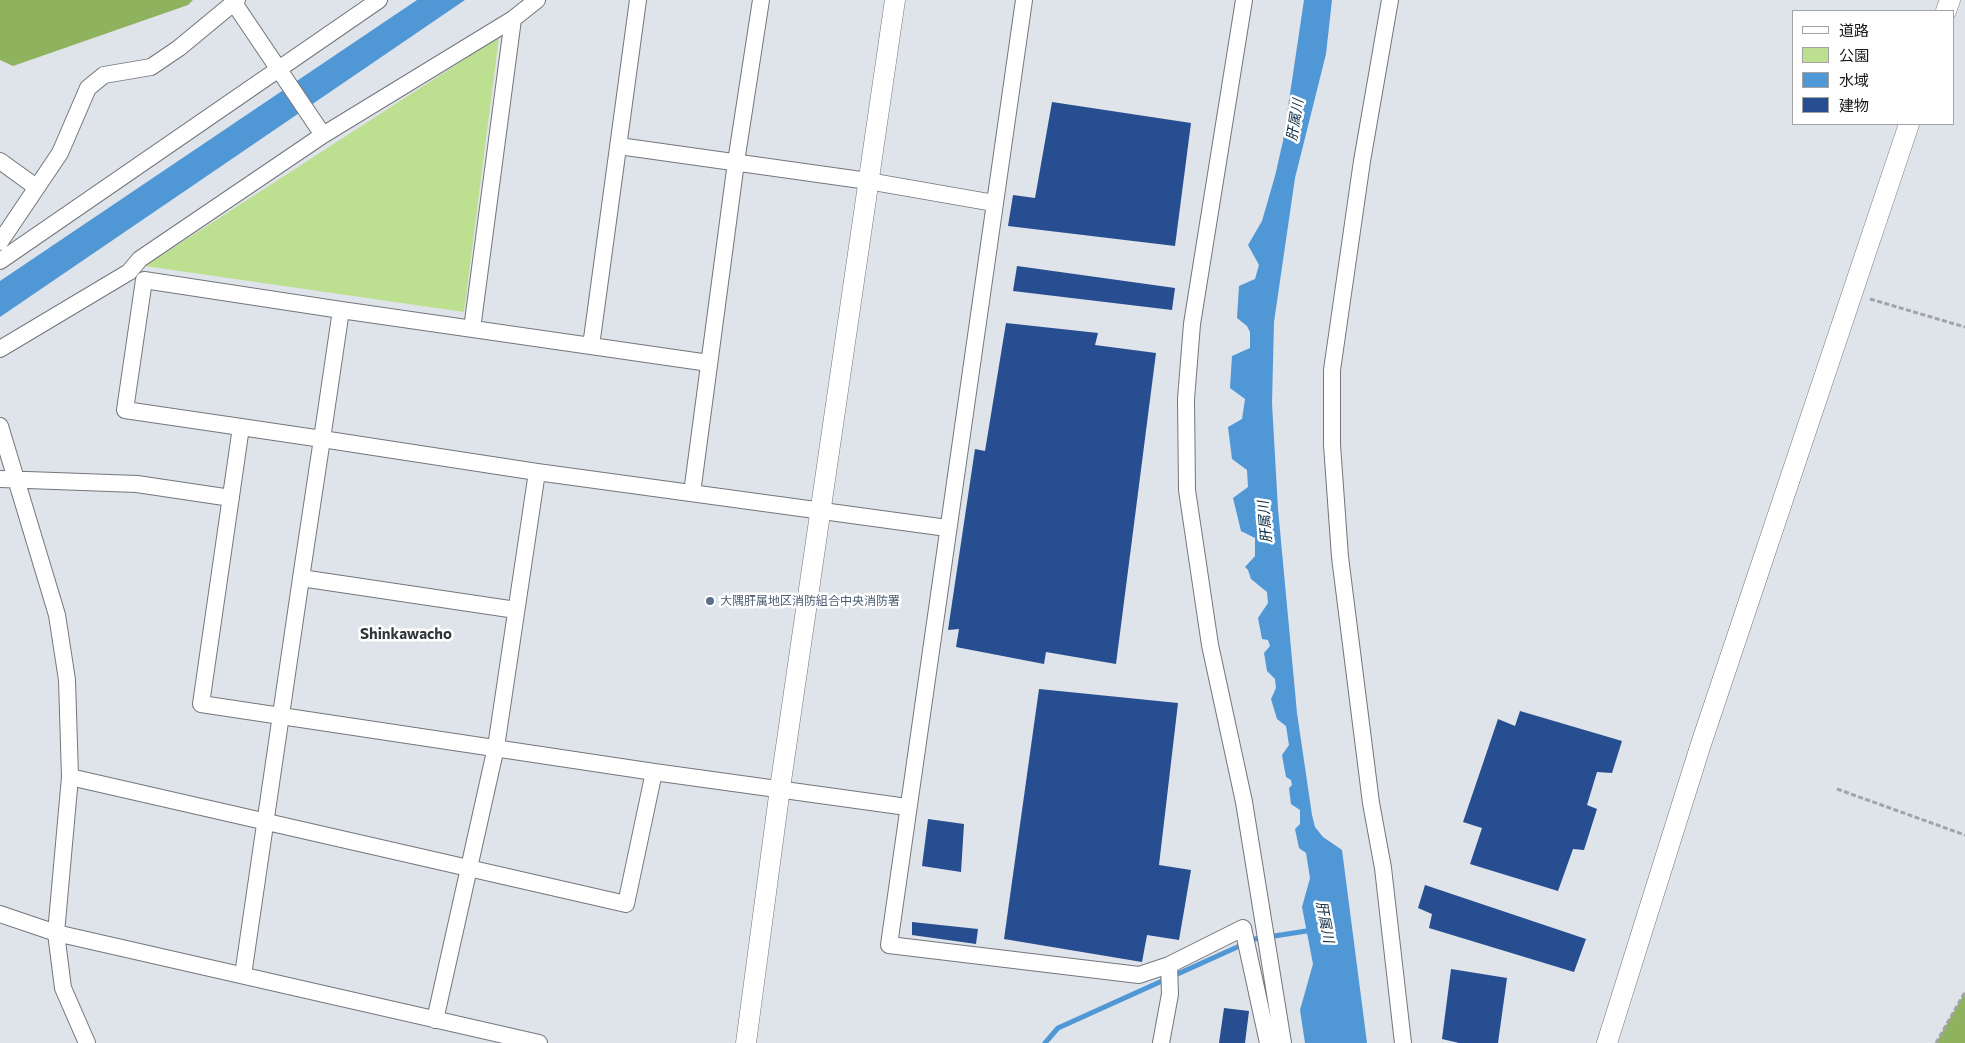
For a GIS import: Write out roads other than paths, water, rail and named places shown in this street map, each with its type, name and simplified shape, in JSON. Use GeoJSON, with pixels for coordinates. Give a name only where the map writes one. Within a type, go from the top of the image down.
{"type":"FeatureCollection","features":[{"type":"Feature","properties":{"kind":"street"},"geometry":{"type":"LineString","coordinates":[[0,261],[281,71],[379,0]]}},
{"type":"Feature","properties":{"kind":"street"},"geometry":{"type":"LineString","coordinates":[[591,346],[638,0]]}},
{"type":"Feature","properties":{"kind":"street"},"geometry":{"type":"LineString","coordinates":[[692,493],[736,162],[761,0]]}},
{"type":"Feature","properties":{"kind":"street"},"geometry":{"type":"LineString","coordinates":[[746,1043],[780,788],[895,0]]}},
{"type":"Feature","properties":{"kind":"street"},"geometry":{"type":"LineString","coordinates":[[1024,0],[907,807],[889,945],[1139,975],[1169,968],[1243,928],[1268,1043]]}},
{"type":"Feature","properties":{"kind":"street"},"geometry":{"type":"LineString","coordinates":[[1244,0],[1192,324],[1186,399],[1187,490],[1210,645],[1244,802],[1283,1043]]}},
{"type":"Feature","properties":{"kind":"street"},"geometry":{"type":"LineString","coordinates":[[1390,0],[1362,161],[1332,370],[1332,445],[1342,576],[1371,803],[1383,868],[1403,1043]]}},
{"type":"Feature","properties":{"kind":"street"},"geometry":{"type":"LineString","coordinates":[[0,349],[129,272],[140,259],[323,135],[513,19],[538,1]]}},
{"type":"Feature","properties":{"kind":"street"},"geometry":{"type":"LineString","coordinates":[[0,242],[60,153],[88,88],[104,75],[151,67],[179,48],[236,2],[323,135]]}},
{"type":"Feature","properties":{"kind":"street"},"geometry":{"type":"LineString","coordinates":[[472,329],[513,19]]}},
{"type":"Feature","properties":{"kind":"street"},"geometry":{"type":"LineString","coordinates":[[1607,1043],[1700,746],[1909,125]]}},
{"type":"Feature","properties":{"kind":"street"},"geometry":{"type":"LineString","coordinates":[[619,146],[868,181],[994,203]]}},
{"type":"Feature","properties":{"kind":"street"},"geometry":{"type":"LineString","coordinates":[[0,162],[36,187]]}},
{"type":"Feature","properties":{"kind":"street"},"geometry":{"type":"LineString","coordinates":[[129,272],[144,280],[710,363]]}},
{"type":"Feature","properties":{"kind":"street"},"geometry":{"type":"LineString","coordinates":[[144,280],[125,410],[537,472],[947,528]]}},
{"type":"Feature","properties":{"kind":"street"},"geometry":{"type":"LineString","coordinates":[[243,975],[341,310]]}},
{"type":"Feature","properties":{"kind":"street"},"geometry":{"type":"LineString","coordinates":[[0,426],[7,480],[57,615],[67,680],[70,777],[56,933],[63,988],[87,1043]]}},
{"type":"Feature","properties":{"kind":"street"},"geometry":{"type":"LineString","coordinates":[[241,427],[201,704],[654,772],[907,807]]}},
{"type":"Feature","properties":{"kind":"street"},"geometry":{"type":"LineString","coordinates":[[435,1020],[496,747],[537,472]]}},
{"type":"Feature","properties":{"kind":"street"},"geometry":{"type":"LineString","coordinates":[[7,480],[137,484],[231,498]]}},
{"type":"Feature","properties":{"kind":"street"},"geometry":{"type":"LineString","coordinates":[[301,578],[516,610]]}},
{"type":"Feature","properties":{"kind":"street"},"geometry":{"type":"LineString","coordinates":[[70,777],[626,904],[654,772]]}},
{"type":"Feature","properties":{"kind":"street"},"geometry":{"type":"LineString","coordinates":[[0,914],[56,933],[539,1043]]}},
{"type":"Feature","properties":{"kind":"street"},"geometry":{"type":"LineString","coordinates":[[1160,1043],[1170,990],[1169,968]]}},
{"type":"Feature","properties":{"kind":"water"},"geometry":{"type":"Polygon","coordinates":[[[417,0],[465,0],[0,317],[0,281],[417,0]]]}},
{"type":"Feature","properties":{"kind":"water","name":"肝属川"},"geometry":{"type":"Polygon","coordinates":[[[1304,0],[1332,0],[1326,54],[1295,178],[1274,322],[1272,403],[1278,509],[1297,713],[1312,815],[1315,827],[1323,837],[1342,850],[1367,1043],[1305,1043],[1300,1010],[1313,964],[1302,907],[1310,878],[1306,853],[1299,848],[1295,829],[1300,824],[1300,810],[1291,804],[1289,788],[1292,785],[1291,780],[1286,777],[1282,755],[1289,745],[1286,726],[1277,719],[1271,699],[1276,688],[1275,679],[1267,671],[1264,653],[1270,646],[1268,640],[1262,639],[1258,618],[1268,603],[1267,592],[1251,579],[1245,567],[1255,556],[1255,538],[1241,531],[1233,498],[1248,487],[1247,470],[1232,459],[1228,427],[1242,419],[1245,399],[1230,388],[1232,356],[1250,348],[1250,332],[1247,326],[1237,318],[1239,286],[1255,279],[1259,265],[1248,245],[1262,221],[1283,141],[1304,0]]]}},
{"type":"Feature","properties":{"kind":"waterway","name":"肝属川"},"geometry":{"type":"LineString","coordinates":[[1045,1043],[1058,1028],[1255,939],[1313,930]]}},
{"type":"Feature","properties":{"kind":"place","name":"大隅肝属地区消防組合中央消防署"},"geometry":{"type":"Point","coordinates":[710,601]}},
{"type":"Feature","properties":{"kind":"district","name":"Shinkawacho"},"geometry":{"type":"Point","coordinates":[406,634]}}]}
